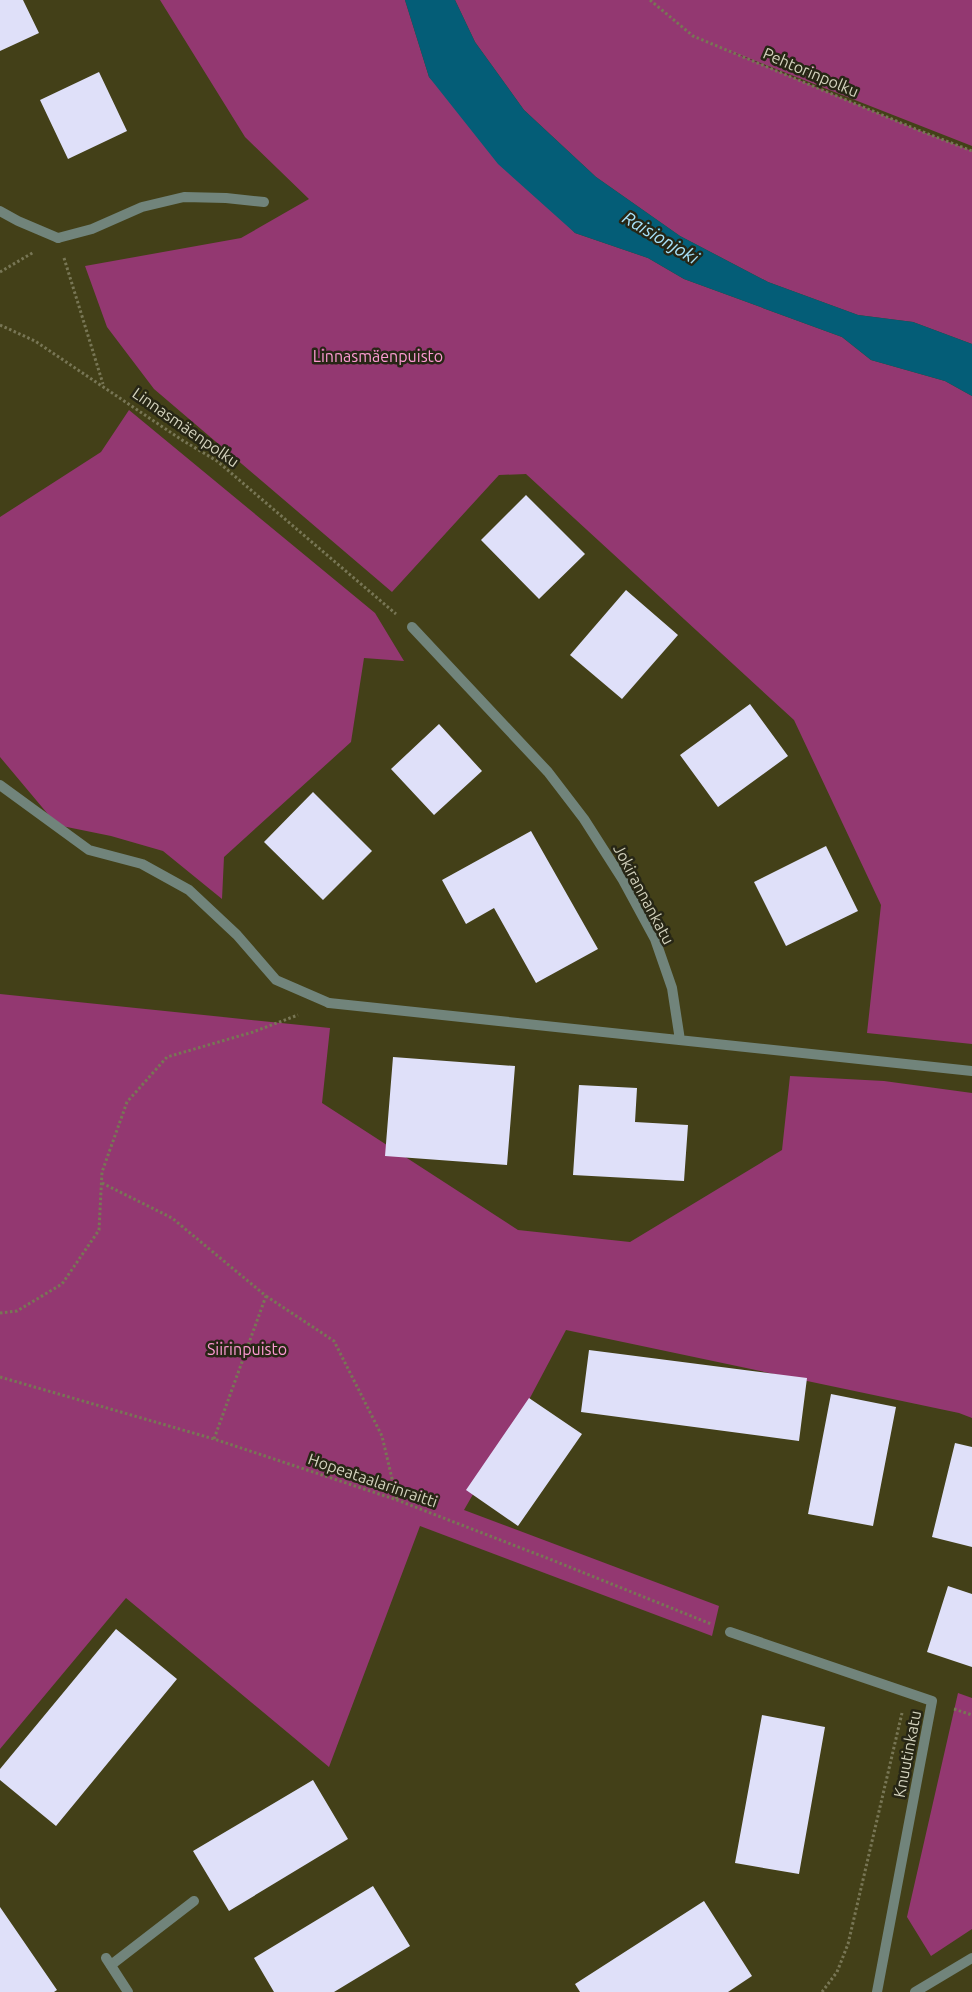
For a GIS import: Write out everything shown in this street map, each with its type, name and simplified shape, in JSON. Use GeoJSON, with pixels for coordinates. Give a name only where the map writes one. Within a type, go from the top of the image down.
{"type":"FeatureCollection","features":[{"type":"Feature","properties":{"kind":"street"},"geometry":{"type":"LineString","coordinates":[[0,211],[58,238],[92,229],[142,207],[184,197],[226,198],[264,202]]}},
{"type":"Feature","properties":{"kind":"street","name":"Jokirannankatu"},"geometry":{"type":"LineString","coordinates":[[412,627],[548,772],[584,819],[622,880],[655,939],[672,988],[680,1040]]}},
{"type":"Feature","properties":{"kind":"street"},"geometry":{"type":"LineString","coordinates":[[0,785],[89,850],[142,864],[189,890],[237,935],[276,980],[329,1003],[972,1071]]}},
{"type":"Feature","properties":{"kind":"street","name":"Knuutinkatu"},"geometry":{"type":"LineString","coordinates":[[730,1632],[932,1702],[877,1992]]}},
{"type":"Feature","properties":{"kind":"street"},"geometry":{"type":"LineString","coordinates":[[128,1992],[108,1961],[194,1901]]}},
{"type":"Feature","properties":{"kind":"street"},"geometry":{"type":"LineString","coordinates":[[914,1992],[972,1958]]}},
{"type":"Feature","properties":{"kind":"path","name":"Pehtorinpolku"},"geometry":{"type":"LineString","coordinates":[[650,0],[693,36],[918,130],[972,150]]}},
{"type":"Feature","properties":{"kind":"path"},"geometry":{"type":"LineString","coordinates":[[0,272],[58,238],[103,385]]}},
{"type":"Feature","properties":{"kind":"path","name":"Linnasmäenpolku"},"geometry":{"type":"LineString","coordinates":[[0,325],[35,341],[182,440],[217,461],[412,627]]}},
{"type":"Feature","properties":{"kind":"path"},"geometry":{"type":"LineString","coordinates":[[0,1313],[17,1311],[62,1284],[99,1230],[102,1172],[127,1102],[167,1057],[254,1032],[329,1003]]}},
{"type":"Feature","properties":{"kind":"path"},"geometry":{"type":"LineString","coordinates":[[102,1183],[172,1218],[266,1296],[334,1341],[382,1436],[397,1500]]}},
{"type":"Feature","properties":{"kind":"path"},"geometry":{"type":"LineString","coordinates":[[214,1439],[266,1296]]}},
{"type":"Feature","properties":{"kind":"path","name":"Hopeataalarinraitti"},"geometry":{"type":"LineString","coordinates":[[0,1377],[214,1439],[397,1500],[730,1632]]}},
{"type":"Feature","properties":{"kind":"path"},"geometry":{"type":"LineString","coordinates":[[822,1992],[837,1972],[848,1944],[907,1692]]}},
{"type":"Feature","properties":{"kind":"green space","name":"Linnasmäenpuisto"},"geometry":{"type":"Polygon","coordinates":[[[160,0],[405,0],[429,77],[575,233],[648,258],[684,279],[842,337],[871,360],[945,381],[972,396],[972,1044],[867,1033],[881,905],[794,720],[526,474],[499,475],[392,592],[154,389],[107,327],[85,266],[241,238],[309,199],[245,137],[160,0]]]}},
{"type":"Feature","properties":{"kind":"green space"},"geometry":{"type":"Polygon","coordinates":[[[455,0],[972,0],[972,146],[725,49],[972,151],[972,344],[913,322],[858,315],[768,282],[680,236],[596,177],[524,110],[475,42],[455,0]]]}},
{"type":"Feature","properties":{"kind":"green space"},"geometry":{"type":"Polygon","coordinates":[[[129,410],[375,613],[404,661],[364,658],[351,742],[224,857],[222,899],[163,851],[111,836],[57,825],[0,757],[0,517],[101,452],[129,410]]]}},
{"type":"Feature","properties":{"kind":"green space","name":"Siirinpuisto"},"geometry":{"type":"Polygon","coordinates":[[[0,994],[330,1028],[322,1103],[518,1230],[630,1242],[782,1150],[790,1076],[884,1081],[972,1093],[972,1418],[959,1413],[566,1330],[514,1428],[511,1428],[464,1510],[719,1606],[712,1636],[420,1526],[329,1767],[126,1598],[0,1749],[0,994]]]}},
{"type":"Feature","properties":{"kind":"green space"},"geometry":{"type":"Polygon","coordinates":[[[958,1693],[972,1698],[972,1929],[931,1956],[907,1917],[958,1693]]]}},
{"type":"Feature","properties":{"kind":"water","name":"Raisionjoki"},"geometry":{"type":"Polygon","coordinates":[[[405,0],[455,0],[475,42],[524,110],[596,177],[680,236],[768,282],[858,315],[913,322],[972,344],[972,396],[945,381],[871,360],[842,337],[684,279],[648,258],[575,233],[498,164],[429,77],[405,0]]]}},
{"type":"Feature","properties":{"kind":"building"},"geometry":{"type":"Polygon","coordinates":[[[0,0],[23,0],[39,33],[0,51],[0,0]]]}},
{"type":"Feature","properties":{"kind":"building"},"geometry":{"type":"Polygon","coordinates":[[[99,72],[127,131],[68,159],[40,100],[99,72]]]}},
{"type":"Feature","properties":{"kind":"building"},"geometry":{"type":"Polygon","coordinates":[[[526,495],[585,554],[539,599],[481,540],[526,495]]]}},
{"type":"Feature","properties":{"kind":"building"},"geometry":{"type":"Polygon","coordinates":[[[626,590],[678,635],[622,699],[570,655],[626,590]]]}},
{"type":"Feature","properties":{"kind":"building"},"geometry":{"type":"Polygon","coordinates":[[[750,704],[788,756],[718,807],[680,755],[750,704]]]}},
{"type":"Feature","properties":{"kind":"building"},"geometry":{"type":"Polygon","coordinates":[[[439,724],[482,771],[434,815],[391,769],[439,724]]]}},
{"type":"Feature","properties":{"kind":"building"},"geometry":{"type":"Polygon","coordinates":[[[313,792],[372,851],[323,900],[264,842],[313,792]]]}},
{"type":"Feature","properties":{"kind":"building"},"geometry":{"type":"Polygon","coordinates":[[[531,831],[598,949],[536,983],[494,908],[466,924],[442,880],[531,831]]]}},
{"type":"Feature","properties":{"kind":"building"},"geometry":{"type":"Polygon","coordinates":[[[826,846],[858,911],[786,946],[754,882],[826,846]]]}},
{"type":"Feature","properties":{"kind":"building"},"geometry":{"type":"Polygon","coordinates":[[[393,1057],[515,1066],[507,1165],[385,1156],[393,1057]]]}},
{"type":"Feature","properties":{"kind":"building"},"geometry":{"type":"Polygon","coordinates":[[[579,1085],[637,1088],[635,1122],[688,1125],[684,1181],[573,1175],[579,1085]]]}},
{"type":"Feature","properties":{"kind":"building"},"geometry":{"type":"Polygon","coordinates":[[[589,1350],[807,1378],[799,1441],[581,1412],[589,1350]]]}},
{"type":"Feature","properties":{"kind":"building"},"geometry":{"type":"Polygon","coordinates":[[[831,1394],[896,1407],[873,1526],[808,1514],[831,1394]]]}},
{"type":"Feature","properties":{"kind":"building"},"geometry":{"type":"Polygon","coordinates":[[[529,1398],[582,1434],[518,1526],[466,1490],[529,1398]]]}},
{"type":"Feature","properties":{"kind":"building"},"geometry":{"type":"Polygon","coordinates":[[[955,1443],[972,1447],[972,1547],[932,1537],[955,1443]]]}},
{"type":"Feature","properties":{"kind":"building"},"geometry":{"type":"Polygon","coordinates":[[[948,1586],[972,1594],[972,1667],[927,1652],[948,1586]]]}},
{"type":"Feature","properties":{"kind":"building"},"geometry":{"type":"Polygon","coordinates":[[[116,1629],[177,1679],[56,1826],[0,1780],[0,1769],[116,1629]]]}},
{"type":"Feature","properties":{"kind":"building"},"geometry":{"type":"Polygon","coordinates":[[[762,1715],[825,1727],[799,1874],[735,1863],[762,1715]]]}},
{"type":"Feature","properties":{"kind":"building"},"geometry":{"type":"Polygon","coordinates":[[[313,1780],[348,1839],[229,1911],[193,1851],[313,1780]]]}},
{"type":"Feature","properties":{"kind":"building"},"geometry":{"type":"Polygon","coordinates":[[[373,1886],[410,1946],[334,1992],[274,1992],[254,1958],[373,1886]]]}},
{"type":"Feature","properties":{"kind":"building"},"geometry":{"type":"Polygon","coordinates":[[[704,1901],[752,1976],[728,1992],[580,1992],[575,1984],[704,1901]]]}},
{"type":"Feature","properties":{"kind":"building"},"geometry":{"type":"Polygon","coordinates":[[[0,1907],[57,1990],[54,1992],[0,1992],[0,1907]]]}}]}
